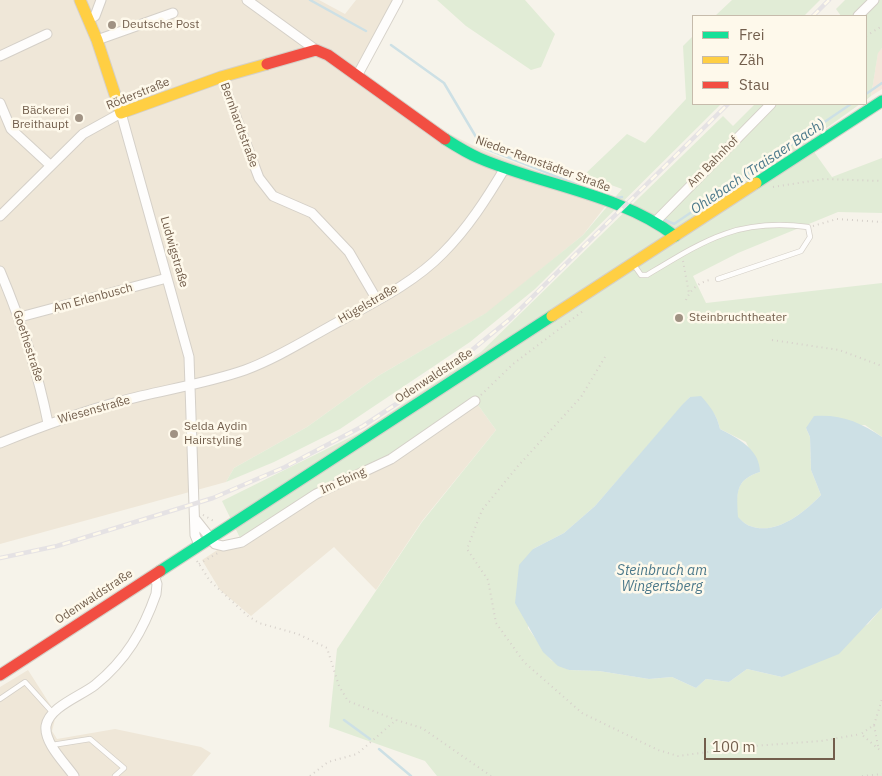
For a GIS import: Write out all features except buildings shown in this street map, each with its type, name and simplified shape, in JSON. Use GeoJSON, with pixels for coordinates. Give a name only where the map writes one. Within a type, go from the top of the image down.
{"type":"FeatureCollection","features":[{"type":"Feature","properties":{"kind":"main road","name":"Ludwigstraße"},"geometry":{"type":"LineString","coordinates":[[80,0],[97,40],[121,113]]}},
{"type":"Feature","properties":{"kind":"main road","name":"Nieder-Ramstädter Straße"},"geometry":{"type":"LineString","coordinates":[[316,50],[328,55],[438,136],[478,158],[603,200],[656,221],[675,236]]}},
{"type":"Feature","properties":{"kind":"main road","name":"Röderstraße"},"geometry":{"type":"LineString","coordinates":[[121,113],[221,77],[316,50]]}},
{"type":"Feature","properties":{"kind":"main road","name":"Odenwaldstraße"},"geometry":{"type":"LineString","coordinates":[[0,675],[882,101]]}},
{"type":"Feature","properties":{"kind":"street"},"geometry":{"type":"LineString","coordinates":[[88,19],[94,16],[101,0]]}},
{"type":"Feature","properties":{"kind":"street","name":"Nieder-Ramstädter Straße"},"geometry":{"type":"LineString","coordinates":[[247,0],[316,50]]}},
{"type":"Feature","properties":{"kind":"street"},"geometry":{"type":"LineString","coordinates":[[357,76],[398,0]]}},
{"type":"Feature","properties":{"kind":"street"},"geometry":{"type":"LineString","coordinates":[[859,15],[874,0]]}},
{"type":"Feature","properties":{"kind":"street"},"geometry":{"type":"LineString","coordinates":[[97,40],[173,13]]}},
{"type":"Feature","properties":{"kind":"street"},"geometry":{"type":"LineString","coordinates":[[0,56],[47,34]]}},
{"type":"Feature","properties":{"kind":"street","name":"Bernhardtstraße"},"geometry":{"type":"LineString","coordinates":[[221,77],[259,178],[274,196],[312,213],[349,252],[377,300]]}},
{"type":"Feature","properties":{"kind":"street"},"geometry":{"type":"LineString","coordinates":[[0,103],[11,129],[50,166]]}},
{"type":"Feature","properties":{"kind":"street","name":"Am Bahnhof"},"geometry":{"type":"LineString","coordinates":[[656,221],[770,105]]}},
{"type":"Feature","properties":{"kind":"street","name":"Röderstraße"},"geometry":{"type":"LineString","coordinates":[[0,216],[83,134],[121,113]]}},
{"type":"Feature","properties":{"kind":"street","name":"Ludwigstraße"},"geometry":{"type":"LineString","coordinates":[[121,113],[189,356],[196,520],[195,535],[200,545]]}},
{"type":"Feature","properties":{"kind":"street","name":"Hügelstraße"},"geometry":{"type":"LineString","coordinates":[[191,386],[246,370],[285,352],[417,275],[443,253],[478,212],[505,168]]}},
{"type":"Feature","properties":{"kind":"street","name":"Goethestraße"},"geometry":{"type":"LineString","coordinates":[[0,271],[20,317],[37,369],[48,423]]}},
{"type":"Feature","properties":{"kind":"street","name":"Am Erlenbusch"},"geometry":{"type":"LineString","coordinates":[[20,317],[167,278]]}},
{"type":"Feature","properties":{"kind":"street","name":"Wiesenstraße"},"geometry":{"type":"LineString","coordinates":[[0,443],[48,423],[122,401],[191,386]]}},
{"type":"Feature","properties":{"kind":"street","name":"Im Ebing"},"geometry":{"type":"LineString","coordinates":[[200,545],[222,546],[242,542],[316,494],[391,460],[475,401]]}},
{"type":"Feature","properties":{"kind":"street"},"geometry":{"type":"LineString","coordinates":[[74,776],[48,738],[46,726],[53,713],[95,685],[129,652],[156,594],[157,584],[154,575]]}},
{"type":"Feature","properties":{"kind":"lane"},"geometry":{"type":"LineString","coordinates":[[633,264],[641,275],[647,276],[697,246],[731,231],[750,226],[779,223],[808,227],[810,237],[801,251],[718,279]]}},
{"type":"Feature","properties":{"kind":"lane"},"geometry":{"type":"LineString","coordinates":[[0,699],[25,682],[53,713]]}},
{"type":"Feature","properties":{"kind":"lane"},"geometry":{"type":"LineString","coordinates":[[52,745],[90,739],[124,768],[115,776]]}},
{"type":"Feature","properties":{"kind":"path"},"geometry":{"type":"LineString","coordinates":[[867,35],[882,26]]}},
{"type":"Feature","properties":{"kind":"path"},"geometry":{"type":"LineString","coordinates":[[767,188],[824,179],[882,180]]}},
{"type":"Feature","properties":{"kind":"path"},"geometry":{"type":"LineString","coordinates":[[808,227],[837,219],[882,222]]}},
{"type":"Feature","properties":{"kind":"path"},"geometry":{"type":"LineString","coordinates":[[684,266],[689,293]]}},
{"type":"Feature","properties":{"kind":"path"},"geometry":{"type":"LineString","coordinates":[[686,300],[689,293],[704,281],[718,279]]}},
{"type":"Feature","properties":{"kind":"path"},"geometry":{"type":"LineString","coordinates":[[475,401],[513,364],[589,306]]}},
{"type":"Feature","properties":{"kind":"path"},"geometry":{"type":"LineString","coordinates":[[772,340],[839,350],[882,366]]}},
{"type":"Feature","properties":{"kind":"path"},"geometry":{"type":"LineString","coordinates":[[605,357],[581,397],[482,510],[467,549],[488,580],[496,623],[524,662],[582,713],[658,750],[678,756],[752,746],[821,741],[861,734],[874,726]]}},
{"type":"Feature","properties":{"kind":"path"},"geometry":{"type":"LineString","coordinates":[[200,545],[210,581],[248,616],[259,623],[298,634],[327,648],[339,686],[348,701],[422,728],[491,776]]}},
{"type":"Feature","properties":{"kind":"path"},"geometry":{"type":"LineString","coordinates":[[878,746],[874,726],[882,699]]}},
{"type":"Feature","properties":{"kind":"path"},"geometry":{"type":"LineString","coordinates":[[310,776],[328,762],[357,754],[396,720]]}},
{"type":"Feature","properties":{"kind":"path"},"geometry":{"type":"LineString","coordinates":[[861,734],[878,746],[882,752]]}},
{"type":"Feature","properties":{"kind":"path"},"geometry":{"type":"LineString","coordinates":[[862,776],[882,774]]}},
{"type":"Feature","properties":{"kind":"shaded area"},"geometry":{"type":"Polygon","coordinates":[[[0,0],[319,0],[345,14],[356,0],[401,0],[362,76],[450,134],[484,151],[611,199],[583,235],[490,311],[378,376],[307,427],[234,468],[226,482],[0,544],[0,0]]]}},
{"type":"Feature","properties":{"kind":"shaded area"},"geometry":{"type":"Polygon","coordinates":[[[882,48],[882,89],[871,96],[878,52],[882,48]]]}},
{"type":"Feature","properties":{"kind":"shaded area"},"geometry":{"type":"Polygon","coordinates":[[[475,401],[496,430],[422,521],[376,590],[334,547],[251,616],[220,590],[202,560],[225,545],[242,542],[475,401]]]}},
{"type":"Feature","properties":{"kind":"shaded area"},"geometry":{"type":"Polygon","coordinates":[[[28,670],[51,706],[55,719],[52,731],[57,739],[115,729],[201,747],[211,753],[192,776],[0,776],[0,687],[28,670]]]}},
{"type":"Feature","properties":{"kind":"green space"},"geometry":{"type":"Polygon","coordinates":[[[437,0],[525,0],[555,34],[541,67],[531,70],[466,26],[437,0]]]}},
{"type":"Feature","properties":{"kind":"green space"},"geometry":{"type":"Polygon","coordinates":[[[732,0],[820,0],[805,15],[716,15],[732,0]]]}},
{"type":"Feature","properties":{"kind":"green space"},"geometry":{"type":"Polygon","coordinates":[[[845,0],[882,0],[882,48],[878,53],[871,96],[867,99],[867,15],[840,15],[836,9],[845,0]]]}},
{"type":"Feature","properties":{"kind":"green space"},"geometry":{"type":"Polygon","coordinates":[[[692,37],[692,105],[720,105],[535,289],[470,342],[340,429],[274,462],[226,482],[234,468],[307,427],[378,376],[486,313],[583,235],[622,189],[584,175],[627,134],[645,143],[686,99],[683,46],[692,37]]]}},
{"type":"Feature","properties":{"kind":"green space"},"geometry":{"type":"Polygon","coordinates":[[[754,105],[859,105],[807,142],[832,177],[882,158],[882,213],[838,212],[738,253],[693,276],[706,303],[882,283],[882,437],[865,425],[806,428],[810,437],[811,470],[821,495],[789,521],[770,528],[760,528],[745,524],[737,517],[737,495],[741,484],[745,479],[760,472],[746,442],[720,429],[716,417],[710,409],[690,397],[595,506],[564,533],[533,549],[528,628],[551,660],[569,670],[599,671],[649,679],[672,677],[696,688],[706,679],[729,682],[747,669],[782,677],[868,624],[882,608],[882,776],[437,776],[425,761],[329,727],[337,649],[422,522],[496,430],[475,401],[391,459],[316,494],[242,542],[222,501],[361,432],[481,352],[723,116],[733,126],[754,105]]]}},
{"type":"Feature","properties":{"kind":"water","name":"Steinbruch am Wingertsberg"},"geometry":{"type":"Polygon","coordinates":[[[701,396],[713,411],[720,429],[746,445],[756,457],[760,472],[745,479],[741,484],[737,501],[738,517],[748,525],[760,528],[770,528],[789,521],[821,495],[811,470],[810,437],[806,428],[814,416],[833,416],[850,420],[882,437],[882,608],[839,654],[782,677],[747,669],[729,682],[706,679],[696,688],[672,677],[649,679],[599,671],[569,670],[558,666],[543,652],[515,603],[519,565],[533,549],[564,533],[595,506],[682,405],[690,397],[701,396]]]}},
{"type":"Feature","properties":{"kind":"waterway","name":"Ohlebach (Traisaer Bach)"},"geometry":{"type":"LineString","coordinates":[[310,0],[366,31]]}},
{"type":"Feature","properties":{"kind":"waterway","name":"Ohlebach (Traisaer Bach)"},"geometry":{"type":"LineString","coordinates":[[391,45],[444,83],[482,147],[578,185]]}},
{"type":"Feature","properties":{"kind":"waterway","name":"Ohlebach (Traisaer Bach)"},"geometry":{"type":"LineString","coordinates":[[867,93],[882,83]]}},
{"type":"Feature","properties":{"kind":"waterway","name":"Ohlebach (Traisaer Bach)"},"geometry":{"type":"LineString","coordinates":[[665,220],[674,224],[850,105]]}},
{"type":"Feature","properties":{"kind":"waterway","name":"Ohlebach (Traisaer Bach)"},"geometry":{"type":"LineString","coordinates":[[616,198],[622,197]]}},
{"type":"Feature","properties":{"kind":"waterway"},"geometry":{"type":"LineString","coordinates":[[344,720],[370,739]]}},
{"type":"Feature","properties":{"kind":"waterway"},"geometry":{"type":"LineString","coordinates":[[379,749],[411,776]]}},
{"type":"Feature","properties":{"kind":"railway"},"geometry":{"type":"LineString","coordinates":[[814,15],[829,0]]}},
{"type":"Feature","properties":{"kind":"railway"},"geometry":{"type":"LineString","coordinates":[[0,558],[57,546],[213,498],[285,467],[363,426],[446,371],[510,319],[727,105]]}},
{"type":"Feature","properties":{"kind":"traffic: fast"},"geometry":{"type":"LineString","coordinates":[[756,183],[882,101]]}},
{"type":"Feature","properties":{"kind":"traffic: fast"},"geometry":{"type":"LineString","coordinates":[[445,139],[479,158],[528,176],[580,191],[630,210],[654,222],[675,236]]}},
{"type":"Feature","properties":{"kind":"traffic: fast"},"geometry":{"type":"LineString","coordinates":[[160,571],[552,316]]}},
{"type":"Feature","properties":{"kind":"traffic: slow"},"geometry":{"type":"LineString","coordinates":[[80,0],[97,40],[121,113],[221,77],[267,64]]}},
{"type":"Feature","properties":{"kind":"traffic: slow"},"geometry":{"type":"LineString","coordinates":[[552,316],[756,183]]}},
{"type":"Feature","properties":{"kind":"traffic: jam"},"geometry":{"type":"LineString","coordinates":[[267,64],[316,50],[328,55],[445,139]]}},
{"type":"Feature","properties":{"kind":"traffic: jam"},"geometry":{"type":"LineString","coordinates":[[0,675],[160,571]]}},
{"type":"Feature","properties":{"kind":"place","name":"Deutsche Post"},"geometry":{"type":"Point","coordinates":[112,25]}},
{"type":"Feature","properties":{"kind":"place","name":"Bäckerei Breithaupt"},"geometry":{"type":"Point","coordinates":[79,118]}},
{"type":"Feature","properties":{"kind":"place","name":"Steinbruchtheater"},"geometry":{"type":"Point","coordinates":[679,318]}},
{"type":"Feature","properties":{"kind":"place","name":"Selda Aydin Hairstyling"},"geometry":{"type":"Point","coordinates":[174,434]}}]}
